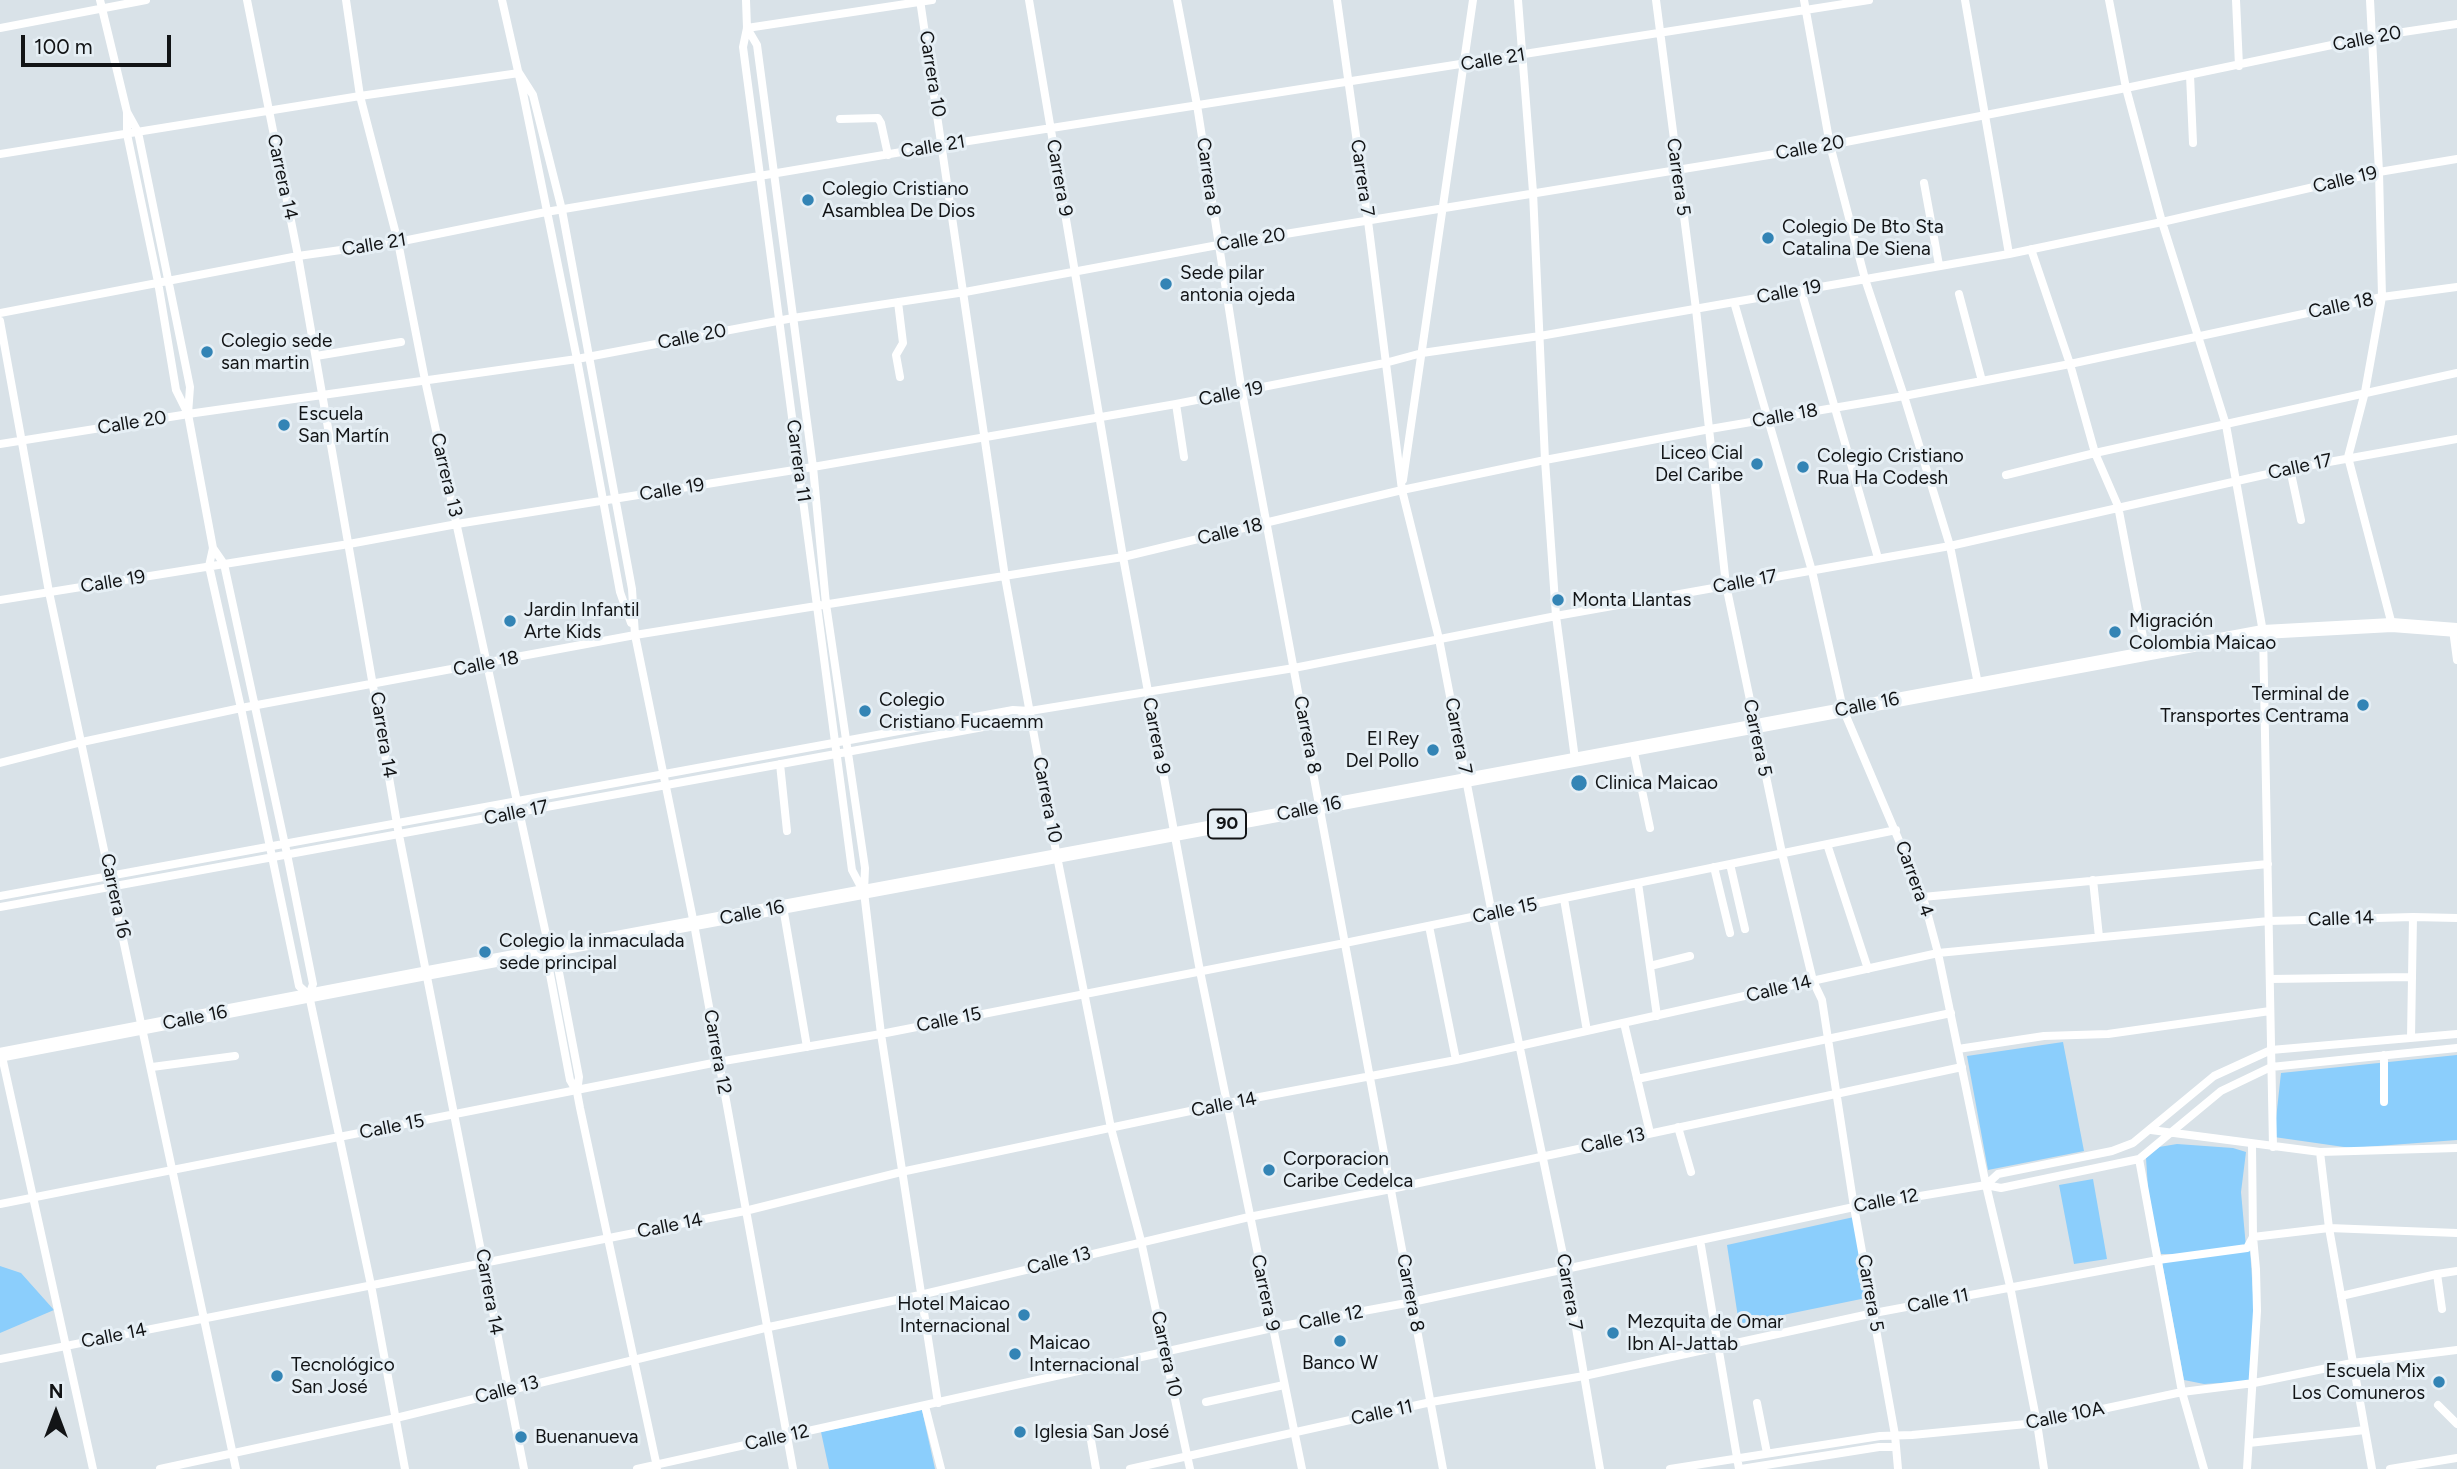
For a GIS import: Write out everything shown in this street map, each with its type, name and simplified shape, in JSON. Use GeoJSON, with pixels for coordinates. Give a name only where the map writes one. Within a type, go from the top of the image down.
{"type":"FeatureCollection","features":[{"type":"Feature","properties":{"kind":"highway","name":"Calle 16"},"geometry":{"type":"LineString","coordinates":[[0,1053],[2263,632],[2392,625],[2455,630]]}},
{"type":"Feature","properties":{"kind":"street"},"geometry":{"type":"LineString","coordinates":[[0,28],[101,5],[146,0]]}},
{"type":"Feature","properties":{"kind":"street","name":"Carrera 14"},"geometry":{"type":"LineString","coordinates":[[247,0],[298,256],[399,835],[524,1469]]}},
{"type":"Feature","properties":{"kind":"street","name":"Carrera 13"},"geometry":{"type":"LineString","coordinates":[[345,0],[360,96],[398,242],[425,380],[550,950],[548,964],[570,1080],[577,1091],[657,1467]]}},
{"type":"Feature","properties":{"kind":"street","name":"Carrera 12"},"geometry":{"type":"LineString","coordinates":[[502,0],[578,359],[620,592],[635,635]]}},
{"type":"Feature","properties":{"kind":"street","name":"Carrera 11"},"geometry":{"type":"LineString","coordinates":[[746,0],[747,28],[743,47],[799,470],[822,604],[840,741],[865,867],[864,892],[881,1034],[938,1402]]}},
{"type":"Feature","properties":{"kind":"street"},"geometry":{"type":"LineString","coordinates":[[747,28],[932,0]]}},
{"type":"Feature","properties":{"kind":"street","name":"Carrera 9"},"geometry":{"type":"LineString","coordinates":[[1029,0],[1123,557],[1200,971],[1301,1469]]}},
{"type":"Feature","properties":{"kind":"street","name":"Carrera 8"},"geometry":{"type":"LineString","coordinates":[[1177,0],[1197,105],[1242,392],[1443,1469]]}},
{"type":"Feature","properties":{"kind":"street","name":"Carrera 7"},"geometry":{"type":"LineString","coordinates":[[1337,0],[1402,490],[1439,639],[1492,914],[1566,1269],[1600,1469]]}},
{"type":"Feature","properties":{"kind":"street"},"geometry":{"type":"LineString","coordinates":[[1402,490],[1473,0]]}},
{"type":"Feature","properties":{"kind":"street"},"geometry":{"type":"LineString","coordinates":[[1518,0],[1533,192],[1545,460],[1556,616],[1575,759]]}},
{"type":"Feature","properties":{"kind":"street","name":"Carrera 5"},"geometry":{"type":"LineString","coordinates":[[1656,0],[1696,309],[1726,585],[1782,853],[1813,981],[1822,1000],[1854,1207],[1895,1435],[1898,1469]]}},
{"type":"Feature","properties":{"kind":"street"},"geometry":{"type":"LineString","coordinates":[[1804,0],[1830,145],[1865,279],[1950,545],[1978,684]]}},
{"type":"Feature","properties":{"kind":"street","name":"Calle 21"},"geometry":{"type":"LineString","coordinates":[[0,313],[298,256],[398,242],[546,212],[943,145],[1869,0]]}},
{"type":"Feature","properties":{"kind":"street"},"geometry":{"type":"LineString","coordinates":[[1965,0],[2009,254]]}},
{"type":"Feature","properties":{"kind":"street"},"geometry":{"type":"LineString","coordinates":[[2109,0],[2126,88],[2162,222],[2225,425],[2263,632],[2273,1147]]}},
{"type":"Feature","properties":{"kind":"street"},"geometry":{"type":"LineString","coordinates":[[2236,0],[2239,66]]}},
{"type":"Feature","properties":{"kind":"street"},"geometry":{"type":"LineString","coordinates":[[2370,0],[2382,297],[2365,392],[2348,457],[2392,625]]}},
{"type":"Feature","properties":{"kind":"street","name":"Carrera 10"},"geometry":{"type":"LineString","coordinates":[[920,1],[1005,577],[1083,994],[1111,1128],[1167,1353],[1190,1469]]}},
{"type":"Feature","properties":{"kind":"street"},"geometry":{"type":"LineString","coordinates":[[101,5],[127,112],[127,134],[190,387],[188,414],[213,548],[209,566],[299,986],[309,995]]}},
{"type":"Feature","properties":{"kind":"street","name":"Calle 20"},"geometry":{"type":"LineString","coordinates":[[0,444],[188,414],[578,359],[779,320],[965,292],[1218,244],[1830,145],[2239,66],[2370,37],[2457,24]]}},
{"type":"Feature","properties":{"kind":"street","name":"Carrera 11"},"geometry":{"type":"LineString","coordinates":[[747,28],[757,45],[813,467],[822,604]]}},
{"type":"Feature","properties":{"kind":"street"},"geometry":{"type":"LineString","coordinates":[[0,154],[519,73]]}},
{"type":"Feature","properties":{"kind":"street","name":"Carrera 12"},"geometry":{"type":"LineString","coordinates":[[519,73],[533,95],[562,210],[632,589],[635,635],[694,923],[793,1469]]}},
{"type":"Feature","properties":{"kind":"street"},"geometry":{"type":"LineString","coordinates":[[2190,75],[2193,143]]}},
{"type":"Feature","properties":{"kind":"street"},"geometry":{"type":"LineString","coordinates":[[127,112],[138,132],[176,390],[188,414]]}},
{"type":"Feature","properties":{"kind":"street"},"geometry":{"type":"LineString","coordinates":[[840,120],[878,118],[888,155]]}},
{"type":"Feature","properties":{"kind":"street","name":"Calle 19"},"geometry":{"type":"LineString","coordinates":[[0,600],[799,470],[1176,404],[1385,363],[1422,353],[1540,336],[2009,254],[2379,172],[2457,159]]}},
{"type":"Feature","properties":{"kind":"street"},"geometry":{"type":"LineString","coordinates":[[1924,183],[1939,265]]}},
{"type":"Feature","properties":{"kind":"street"},"geometry":{"type":"LineString","coordinates":[[2031,249],[2070,364],[2095,453],[2118,506],[2146,653]]}},
{"type":"Feature","properties":{"kind":"street","name":"Calle 18"},"geometry":{"type":"LineString","coordinates":[[0,763],[82,742],[241,708],[635,635],[1123,557],[1402,490],[1545,460],[2070,364],[2382,297],[2457,287]]}},
{"type":"Feature","properties":{"kind":"street"},"geometry":{"type":"LineString","coordinates":[[1801,290],[1878,558]]}},
{"type":"Feature","properties":{"kind":"street"},"geometry":{"type":"LineString","coordinates":[[1959,294],[1982,381]]}},
{"type":"Feature","properties":{"kind":"street"},"geometry":{"type":"LineString","coordinates":[[898,302],[903,343],[896,355],[900,377]]}},
{"type":"Feature","properties":{"kind":"street","name":"Carrera 4"},"geometry":{"type":"LineString","coordinates":[[1734,302],[1812,570],[1843,709],[1923,897],[1938,953],[1986,1185],[2010,1286],[2037,1423],[2043,1469]]}},
{"type":"Feature","properties":{"kind":"street","name":"Carrera 16"},"geometry":{"type":"LineString","coordinates":[[0,321],[49,592],[236,1469]]}},
{"type":"Feature","properties":{"kind":"street"},"geometry":{"type":"LineString","coordinates":[[316,356],[401,342]]}},
{"type":"Feature","properties":{"kind":"street"},"geometry":{"type":"LineString","coordinates":[[2006,475],[2457,373]]}},
{"type":"Feature","properties":{"kind":"street"},"geometry":{"type":"LineString","coordinates":[[1176,404],[1184,457]]}},
{"type":"Feature","properties":{"kind":"street","name":"Calle 17"},"geometry":{"type":"LineString","coordinates":[[0,895],[1013,710],[1030,711],[1294,668],[1556,616],[1950,545],[2237,480],[2348,457],[2457,439]]}},
{"type":"Feature","properties":{"kind":"street"},"geometry":{"type":"LineString","coordinates":[[2290,469],[2301,520]]}},
{"type":"Feature","properties":{"kind":"street"},"geometry":{"type":"LineString","coordinates":[[213,548],[224,564],[287,854],[313,984],[309,995],[371,1285],[405,1469]]}},
{"type":"Feature","properties":{"kind":"street"},"geometry":{"type":"LineString","coordinates":[[2455,630],[2457,660]]}},
{"type":"Feature","properties":{"kind":"street","name":"Calle 17"},"geometry":{"type":"LineString","coordinates":[[0,907],[1016,721],[1030,711]]}},
{"type":"Feature","properties":{"kind":"street"},"geometry":{"type":"LineString","coordinates":[[1633,748],[1650,828]]}},
{"type":"Feature","properties":{"kind":"street"},"geometry":{"type":"LineString","coordinates":[[780,764],[788,831]]}},
{"type":"Feature","properties":{"kind":"street","name":"Calle 15"},"geometry":{"type":"LineString","coordinates":[[0,1204],[718,1062],[881,1034],[1345,943],[1896,830]]}},
{"type":"Feature","properties":{"kind":"street"},"geometry":{"type":"LineString","coordinates":[[1828,844],[1868,969]]}},
{"type":"Feature","properties":{"kind":"street"},"geometry":{"type":"LineString","coordinates":[[1730,864],[1745,929]]}},
{"type":"Feature","properties":{"kind":"street"},"geometry":{"type":"LineString","coordinates":[[1923,897],[2268,864]]}},
{"type":"Feature","properties":{"kind":"street"},"geometry":{"type":"LineString","coordinates":[[1714,867],[1730,933]]}},
{"type":"Feature","properties":{"kind":"street"},"geometry":{"type":"LineString","coordinates":[[2093,880],[2099,937]]}},
{"type":"Feature","properties":{"kind":"street"},"geometry":{"type":"LineString","coordinates":[[1638,883],[1657,1016]]}},
{"type":"Feature","properties":{"kind":"street"},"geometry":{"type":"LineString","coordinates":[[1564,899],[1587,1031]]}},
{"type":"Feature","properties":{"kind":"street"},"geometry":{"type":"LineString","coordinates":[[783,907],[807,1047]]}},
{"type":"Feature","properties":{"kind":"street"},"geometry":{"type":"LineString","coordinates":[[2411,1038],[2413,916]]}},
{"type":"Feature","properties":{"kind":"street","name":"Calle 14"},"geometry":{"type":"LineString","coordinates":[[0,1359],[745,1211],[901,1172],[1228,1104],[1371,1078],[1938,953],[2269,921],[2413,916],[2457,918]]}},
{"type":"Feature","properties":{"kind":"street"},"geometry":{"type":"LineString","coordinates":[[1429,926],[1456,1060]]}},
{"type":"Feature","properties":{"kind":"street"},"geometry":{"type":"LineString","coordinates":[[1650,966],[1690,957]]}},
{"type":"Feature","properties":{"kind":"street"},"geometry":{"type":"LineString","coordinates":[[2270,979],[2411,977]]}},
{"type":"Feature","properties":{"kind":"street"},"geometry":{"type":"LineString","coordinates":[[1958,1049],[2044,1036],[2108,1034],[2270,1012]]}},
{"type":"Feature","properties":{"kind":"street"},"geometry":{"type":"LineString","coordinates":[[1637,1079],[1951,1013]]}},
{"type":"Feature","properties":{"kind":"street"},"geometry":{"type":"LineString","coordinates":[[1624,1023],[1650,1133]]}},
{"type":"Feature","properties":{"kind":"street"},"geometry":{"type":"LineString","coordinates":[[2151,1130],[2214,1076],[2271,1050],[2457,1034]]}},
{"type":"Feature","properties":{"kind":"street"},"geometry":{"type":"LineString","coordinates":[[2171,1135],[2221,1091],[2271,1067],[2457,1048]]}},
{"type":"Feature","properties":{"kind":"street"},"geometry":{"type":"LineString","coordinates":[[0,1053],[93,1469]]}},
{"type":"Feature","properties":{"kind":"street"},"geometry":{"type":"LineString","coordinates":[[2384,1055],[2384,1102]]}},
{"type":"Feature","properties":{"kind":"street"},"geometry":{"type":"LineString","coordinates":[[152,1067],[235,1056]]}},
{"type":"Feature","properties":{"kind":"street","name":"Calle 13"},"geometry":{"type":"LineString","coordinates":[[160,1469],[396,1418],[769,1327],[920,1295],[1141,1241],[1962,1066]]}},
{"type":"Feature","properties":{"kind":"street"},"geometry":{"type":"LineString","coordinates":[[1678,1127],[1691,1172]]}},
{"type":"Feature","properties":{"kind":"street"},"geometry":{"type":"LineString","coordinates":[[2151,1130],[2171,1135],[2320,1152],[2457,1148]]}},
{"type":"Feature","properties":{"kind":"street","name":"Calle 12"},"geometry":{"type":"LineString","coordinates":[[1986,1185],[1998,1174],[2112,1151],[2133,1143],[2151,1130]]}},
{"type":"Feature","properties":{"kind":"street","name":"Calle 12"},"geometry":{"type":"LineString","coordinates":[[638,1469],[657,1467],[1272,1328],[1412,1303],[1854,1207],[1986,1185],[2001,1188],[2139,1159],[2171,1135]]}},
{"type":"Feature","properties":{"kind":"street"},"geometry":{"type":"LineString","coordinates":[[2247,1469],[2257,1311],[2252,1145]]}},
{"type":"Feature","properties":{"kind":"street"},"geometry":{"type":"LineString","coordinates":[[2320,1152],[2340,1296],[2372,1469]]}},
{"type":"Feature","properties":{"kind":"street"},"geometry":{"type":"LineString","coordinates":[[2139,1159],[2182,1392],[2204,1469]]}},
{"type":"Feature","properties":{"kind":"street","name":"Calle 11"},"geometry":{"type":"LineString","coordinates":[[1129,1469],[1431,1402],[1584,1376],[2010,1286],[2158,1260],[2247,1248],[2253,1237],[2329,1227],[2457,1233]]}},
{"type":"Feature","properties":{"kind":"street"},"geometry":{"type":"LineString","coordinates":[[1700,1240],[1740,1469],[1879,1447],[1896,1447]]}},
{"type":"Feature","properties":{"kind":"street"},"geometry":{"type":"LineString","coordinates":[[2340,1296],[2457,1271]]}},
{"type":"Feature","properties":{"kind":"street"},"geometry":{"type":"LineString","coordinates":[[2437,1274],[2442,1309]]}},
{"type":"Feature","properties":{"kind":"street","name":"Calle 10A"},"geometry":{"type":"LineString","coordinates":[[1670,1469],[1895,1435],[1912,1436],[2037,1423],[2182,1392],[2254,1383],[2352,1363],[2457,1350]]}},
{"type":"Feature","properties":{"kind":"street"},"geometry":{"type":"LineString","coordinates":[[1206,1402],[1284,1385]]}},
{"type":"Feature","properties":{"kind":"street"},"geometry":{"type":"LineString","coordinates":[[1757,1402],[1767,1454]]}},
{"type":"Feature","properties":{"kind":"street"},"geometry":{"type":"LineString","coordinates":[[2438,1405],[2457,1424]]}},
{"type":"Feature","properties":{"kind":"street"},"geometry":{"type":"LineString","coordinates":[[925,1406],[941,1469]]}},
{"type":"Feature","properties":{"kind":"street"},"geometry":{"type":"LineString","coordinates":[[1088,1429],[1096,1469]]}},
{"type":"Feature","properties":{"kind":"street"},"geometry":{"type":"LineString","coordinates":[[2249,1443],[2365,1430]]}},
{"type":"Feature","properties":{"kind":"street"},"geometry":{"type":"LineString","coordinates":[[2390,1469],[2457,1458]]}},
{"type":"Feature","properties":{"kind":"shaded area"},"geometry":{"type":"Polygon","coordinates":[[[2063,1042],[2084,1151],[1988,1170],[1967,1056],[2063,1042]]]}},
{"type":"Feature","properties":{"kind":"shaded area"},"geometry":{"type":"Polygon","coordinates":[[[2457,1055],[2457,1140],[2351,1148],[2274,1137],[2281,1073],[2457,1055]]]}},
{"type":"Feature","properties":{"kind":"shaded area"},"geometry":{"type":"Polygon","coordinates":[[[2177,1144],[2233,1148],[2246,1152],[2241,1192],[2246,1247],[2188,1254],[2161,1254],[2149,1204],[2146,1158],[2159,1147],[2177,1144]]]}},
{"type":"Feature","properties":{"kind":"shaded area"},"geometry":{"type":"Polygon","coordinates":[[[2093,1179],[2107,1259],[2074,1264],[2059,1185],[2093,1179]]]}},
{"type":"Feature","properties":{"kind":"shaded area"},"geometry":{"type":"Polygon","coordinates":[[[1854,1217],[1871,1297],[1739,1324],[1727,1245],[1854,1217]]]}},
{"type":"Feature","properties":{"kind":"shaded area"},"geometry":{"type":"Polygon","coordinates":[[[2250,1249],[2254,1309],[2251,1381],[2204,1384],[2184,1380],[2162,1262],[2250,1249]]]}},
{"type":"Feature","properties":{"kind":"shaded area"},"geometry":{"type":"Polygon","coordinates":[[[0,1266],[21,1273],[54,1310],[0,1333],[0,1266]]]}},
{"type":"Feature","properties":{"kind":"shaded area"},"geometry":{"type":"Polygon","coordinates":[[[922,1410],[935,1469],[829,1469],[821,1432],[922,1410]]]}},
{"type":"Feature","properties":{"kind":"place","name":"Colegio Cristiano Asamblea De Dios"},"geometry":{"type":"Point","coordinates":[808,200]}},
{"type":"Feature","properties":{"kind":"place","name":"Colegio De Bto Sta Catalina De Siena"},"geometry":{"type":"Point","coordinates":[1768,238]}},
{"type":"Feature","properties":{"kind":"place","name":"Sede pilar antonia ojeda"},"geometry":{"type":"Point","coordinates":[1166,284]}},
{"type":"Feature","properties":{"kind":"place","name":"Colegio sede san martin"},"geometry":{"type":"Point","coordinates":[207,352]}},
{"type":"Feature","properties":{"kind":"place","name":"Escuela San Martín"},"geometry":{"type":"Point","coordinates":[284,425]}},
{"type":"Feature","properties":{"kind":"place","name":"Liceo Cial Del Caribe"},"geometry":{"type":"Point","coordinates":[1757,464]}},
{"type":"Feature","properties":{"kind":"place","name":"Colegio Cristiano Rua Ha Codesh"},"geometry":{"type":"Point","coordinates":[1803,467]}},
{"type":"Feature","properties":{"kind":"place","name":"Monta Llantas"},"geometry":{"type":"Point","coordinates":[1558,600]}},
{"type":"Feature","properties":{"kind":"place","name":"Jardin Infantil Arte Kids"},"geometry":{"type":"Point","coordinates":[510,621]}},
{"type":"Feature","properties":{"kind":"place","name":"Migración Colombia Maicao"},"geometry":{"type":"Point","coordinates":[2115,632]}},
{"type":"Feature","properties":{"kind":"place","name":"Terminal de Transportes Centrama"},"geometry":{"type":"Point","coordinates":[2363,705]}},
{"type":"Feature","properties":{"kind":"place","name":"Colegio Cristiano Fucaemm"},"geometry":{"type":"Point","coordinates":[865,711]}},
{"type":"Feature","properties":{"kind":"place","name":"El Rey Del Pollo"},"geometry":{"type":"Point","coordinates":[1433,750]}},
{"type":"Feature","properties":{"kind":"place","name":"Clinica Maicao"},"geometry":{"type":"Point","coordinates":[1579,783]}},
{"type":"Feature","properties":{"kind":"place","name":"Colegio la inmaculada sede principal"},"geometry":{"type":"Point","coordinates":[485,952]}},
{"type":"Feature","properties":{"kind":"place","name":"Corporacion Caribe Cedelca"},"geometry":{"type":"Point","coordinates":[1269,1170]}},
{"type":"Feature","properties":{"kind":"place","name":"Hotel Maicao Internacional"},"geometry":{"type":"Point","coordinates":[1024,1315]}},
{"type":"Feature","properties":{"kind":"place","name":"Mezquita de Omar Ibn Al-Jattab"},"geometry":{"type":"Point","coordinates":[1613,1333]}},
{"type":"Feature","properties":{"kind":"place","name":"Banco W"},"geometry":{"type":"Point","coordinates":[1340,1341]}},
{"type":"Feature","properties":{"kind":"place","name":"Maicao Internacional"},"geometry":{"type":"Point","coordinates":[1015,1354]}},
{"type":"Feature","properties":{"kind":"place","name":"Tecnológico San José"},"geometry":{"type":"Point","coordinates":[277,1376]}},
{"type":"Feature","properties":{"kind":"place","name":"Escuela Mix Los Comuneros"},"geometry":{"type":"Point","coordinates":[2439,1382]}},
{"type":"Feature","properties":{"kind":"place","name":"Iglesia San José"},"geometry":{"type":"Point","coordinates":[1020,1432]}},
{"type":"Feature","properties":{"kind":"place","name":"Buenanueva"},"geometry":{"type":"Point","coordinates":[521,1437]}}]}
